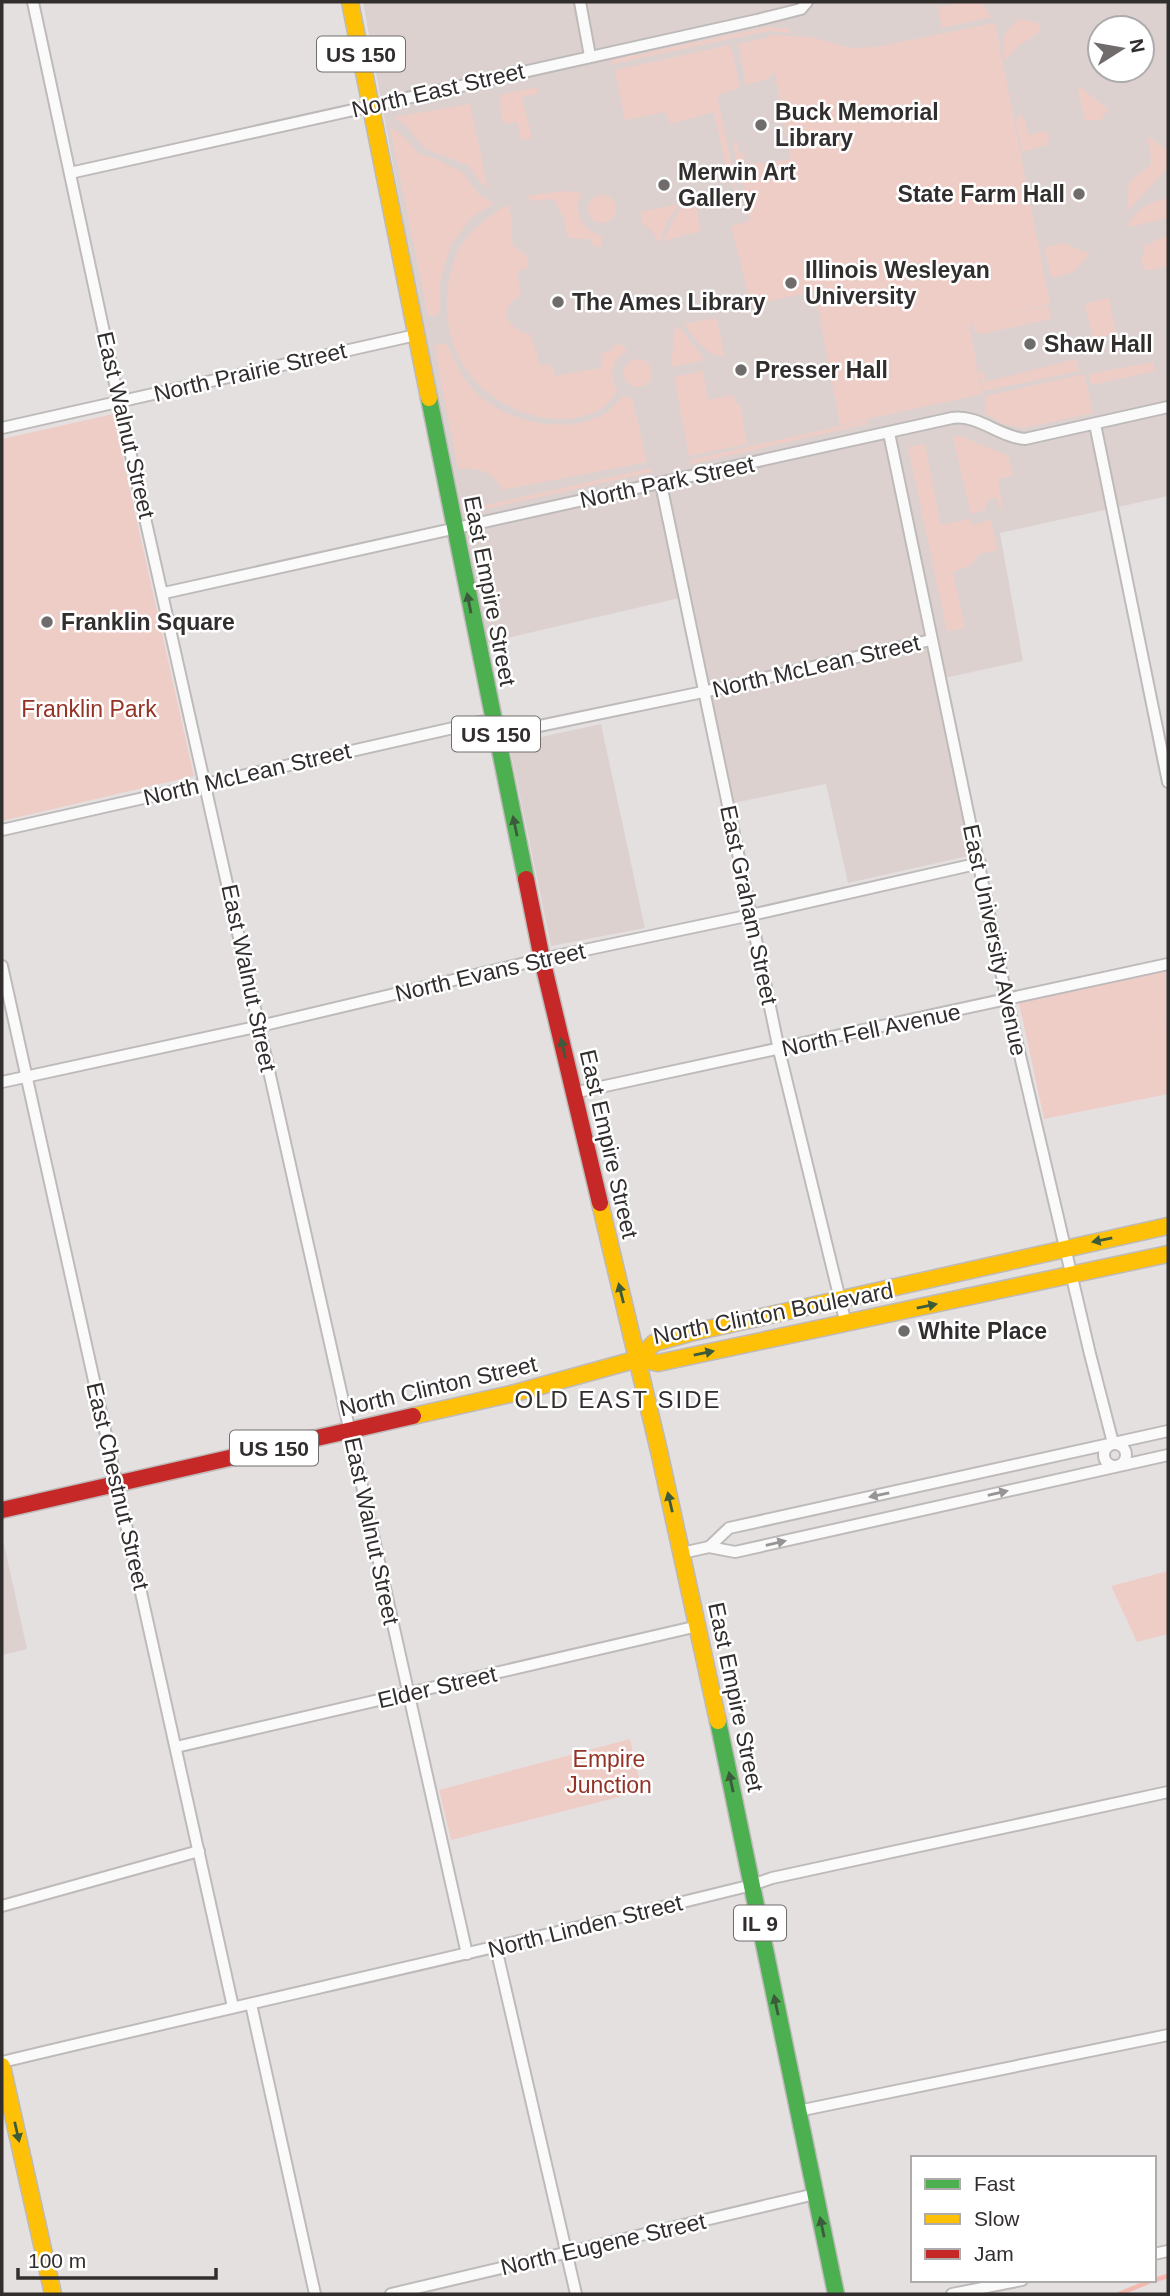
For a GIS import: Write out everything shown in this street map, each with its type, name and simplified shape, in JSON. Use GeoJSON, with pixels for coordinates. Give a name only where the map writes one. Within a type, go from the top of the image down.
{"type":"FeatureCollection","features":[{"type":"Feature","properties":{"kind":"main road","name":"East Empire Street"},"geometry":{"type":"LineString","coordinates":[[350,2],[542,959],[682,1553],[836,2294]]}},
{"type":"Feature","properties":{"kind":"main road","name":"North Clinton Boulevard"},"geometry":{"type":"LineString","coordinates":[[638,1359],[654,1343],[839,1298],[1168,1226]]}},
{"type":"Feature","properties":{"kind":"main road","name":"North Clinton Boulevard"},"geometry":{"type":"LineString","coordinates":[[638,1359],[658,1363],[1168,1254]]}},
{"type":"Feature","properties":{"kind":"main road","name":"North Clinton Street"},"geometry":{"type":"LineString","coordinates":[[2,1510],[515,1393],[638,1359]]}},
{"type":"Feature","properties":{"kind":"main road"},"geometry":{"type":"LineString","coordinates":[[2,2064],[54,2294]]}},
{"type":"Feature","properties":{"kind":"street","name":"East Walnut Street"},"geometry":{"type":"LineString","coordinates":[[33,2],[119,402],[164,593],[467,1954]]}},
{"type":"Feature","properties":{"kind":"street"},"geometry":{"type":"LineString","coordinates":[[580,2],[590,56]]}},
{"type":"Feature","properties":{"kind":"street","name":"North East Street"},"geometry":{"type":"LineString","coordinates":[[69,173],[757,20],[806,4]]}},
{"type":"Feature","properties":{"kind":"street","name":"North Prairie Street"},"geometry":{"type":"LineString","coordinates":[[2,428],[416,335]]}},
{"type":"Feature","properties":{"kind":"street","name":"North Park Street"},"geometry":{"type":"LineString","coordinates":[[164,593],[961,417],[1006,435],[1025,439],[1168,407]]}},
{"type":"Feature","properties":{"kind":"street"},"geometry":{"type":"LineString","coordinates":[[1095,424],[1168,782]]}},
{"type":"Feature","properties":{"kind":"street","name":"East University Avenue"},"geometry":{"type":"LineString","coordinates":[[889,433],[1007,1000],[1113,1443]]}},
{"type":"Feature","properties":{"kind":"street","name":"East Graham Street"},"geometry":{"type":"LineString","coordinates":[[661,484],[779,1050],[846,1324]]}},
{"type":"Feature","properties":{"kind":"street","name":"North McLean Street"},"geometry":{"type":"LineString","coordinates":[[2,830],[206,783],[494,727],[703,692],[931,640]]}},
{"type":"Feature","properties":{"kind":"street","name":"North Evans Street"},"geometry":{"type":"LineString","coordinates":[[2,1082],[980,863]]}},
{"type":"Feature","properties":{"kind":"street","name":"North Fell Avenue"},"geometry":{"type":"LineString","coordinates":[[573,1093],[1168,964]]}},
{"type":"Feature","properties":{"kind":"street","name":"East Chestnut Street"},"geometry":{"type":"LineString","coordinates":[[2,966],[233,2007]]}},
{"type":"Feature","properties":{"kind":"street"},"geometry":{"type":"LineString","coordinates":[[709,1547],[729,1528],[1168,1431]]}},
{"type":"Feature","properties":{"kind":"street"},"geometry":{"type":"LineString","coordinates":[[1113,1443],[1107,1447],[1104,1454],[1106,1462],[1116,1467]]}},
{"type":"Feature","properties":{"kind":"street"},"geometry":{"type":"LineString","coordinates":[[1113,1443],[1124,1447],[1126,1454],[1125,1460],[1116,1467]]}},
{"type":"Feature","properties":{"kind":"street"},"geometry":{"type":"LineString","coordinates":[[682,1553],[709,1547],[735,1552],[1168,1455]]}},
{"type":"Feature","properties":{"kind":"street"},"geometry":{"type":"LineString","coordinates":[[906,1489],[911,1512]]}},
{"type":"Feature","properties":{"kind":"street","name":"Elder Street"},"geometry":{"type":"LineString","coordinates":[[176,1747],[698,1626]]}},
{"type":"Feature","properties":{"kind":"street","name":"North Linden Street"},"geometry":{"type":"LineString","coordinates":[[2,2064],[233,2007],[496,1948],[781,1876],[1168,1791]]}},
{"type":"Feature","properties":{"kind":"street"},"geometry":{"type":"LineString","coordinates":[[2,1906],[199,1852]]}},
{"type":"Feature","properties":{"kind":"street"},"geometry":{"type":"LineString","coordinates":[[496,1948],[576,2294]]}},
{"type":"Feature","properties":{"kind":"street"},"geometry":{"type":"LineString","coordinates":[[251,2004],[315,2294]]}},
{"type":"Feature","properties":{"kind":"street"},"geometry":{"type":"LineString","coordinates":[[798,2111],[1168,2035]]}},
{"type":"Feature","properties":{"kind":"street","name":"North Eugene Street"},"geometry":{"type":"LineString","coordinates":[[391,2294],[815,2194]]}},
{"type":"Feature","properties":{"kind":"street"},"geometry":{"type":"LineString","coordinates":[[953,2294],[1012,2282]]}},
{"type":"Feature","properties":{"kind":"shaded area","name":"Illinois Wesleyan University"},"geometry":{"type":"Polygon","coordinates":[[[363,2],[1168,2],[1168,496],[1000,533],[1023,661],[940,679],[977,854],[848,883],[826,784],[728,804],[684,597],[481,644],[363,2]]]}},
{"type":"Feature","properties":{"kind":"shaded area"},"geometry":{"type":"Polygon","coordinates":[[[601,724],[645,928],[551,946],[509,744],[601,724]]]}},
{"type":"Feature","properties":{"kind":"shaded area"},"geometry":{"type":"Polygon","coordinates":[[[2,1535],[27,1649],[2,1655],[2,1535]]]}},
{"type":"Feature","properties":{"kind":"green space"},"geometry":{"type":"Polygon","coordinates":[[[965,2],[985,2],[983,4],[991,17],[942,28],[938,7],[965,2]]]}},
{"type":"Feature","properties":{"kind":"green space"},"geometry":{"type":"Polygon","coordinates":[[[1020,19],[1038,23],[1041,31],[1018,46],[1005,61],[1004,37],[1020,19]]]}},
{"type":"Feature","properties":{"kind":"green space"},"geometry":{"type":"Polygon","coordinates":[[[995,23],[1050,304],[1003,315],[1048,306],[1051,319],[981,334],[974,331],[972,323],[969,323],[982,394],[840,425],[817,303],[806,306],[804,297],[815,295],[815,291],[751,305],[731,226],[750,221],[740,172],[745,167],[737,164],[733,143],[737,141],[739,153],[742,152],[746,165],[791,159],[777,83],[774,82],[775,72],[767,79],[746,85],[738,44],[768,38],[768,35],[811,37],[851,48],[876,47],[995,23]]]}},
{"type":"Feature","properties":{"kind":"green space"},"geometry":{"type":"Polygon","coordinates":[[[767,27],[789,29],[789,33],[768,31],[612,64],[612,60],[767,27]]]}},
{"type":"Feature","properties":{"kind":"green space"},"geometry":{"type":"Polygon","coordinates":[[[731,45],[740,88],[717,95],[737,190],[732,180],[729,180],[714,112],[670,124],[665,112],[625,120],[615,70],[731,45]]]}},
{"type":"Feature","properties":{"kind":"green space"},"geometry":{"type":"Polygon","coordinates":[[[1077,85],[1108,109],[1101,120],[1085,120],[1077,85]]]}},
{"type":"Feature","properties":{"kind":"green space"},"geometry":{"type":"Polygon","coordinates":[[[537,87],[537,94],[522,97],[532,138],[521,140],[517,122],[503,124],[499,95],[537,87]]]}},
{"type":"Feature","properties":{"kind":"green space"},"geometry":{"type":"Polygon","coordinates":[[[470,104],[488,189],[469,166],[424,148],[405,124],[394,117],[470,104]]]}},
{"type":"Feature","properties":{"kind":"green space"},"geometry":{"type":"Polygon","coordinates":[[[1021,114],[1028,135],[1046,131],[1050,137],[1047,145],[1022,152],[1016,120],[1021,114]]]}},
{"type":"Feature","properties":{"kind":"green space"},"geometry":{"type":"Polygon","coordinates":[[[390,127],[401,134],[419,154],[437,159],[463,173],[479,195],[494,203],[471,218],[451,245],[440,281],[440,310],[437,315],[428,316],[390,127]]]}},
{"type":"Feature","properties":{"kind":"green space"},"geometry":{"type":"Polygon","coordinates":[[[1147,136],[1168,150],[1168,168],[1127,212],[1129,183],[1150,166],[1147,136]]]}},
{"type":"Feature","properties":{"kind":"green space"},"geometry":{"type":"Polygon","coordinates":[[[563,191],[583,193],[577,202],[579,215],[587,228],[603,237],[601,246],[594,247],[591,239],[569,238],[554,199],[532,201],[527,196],[563,191]]]}},
{"type":"Feature","properties":{"kind":"green space"},"geometry":{"type":"Polygon","coordinates":[[[602,195],[612,199],[616,209],[612,219],[602,223],[592,219],[588,209],[592,199],[602,195]]]}},
{"type":"Feature","properties":{"kind":"green space"},"geometry":{"type":"Polygon","coordinates":[[[1168,198],[1168,218],[1130,227],[1129,222],[1137,212],[1151,203],[1168,198]]]}},
{"type":"Feature","properties":{"kind":"green space"},"geometry":{"type":"Polygon","coordinates":[[[695,200],[701,231],[663,241],[678,211],[695,200]]]}},
{"type":"Feature","properties":{"kind":"green space"},"geometry":{"type":"Polygon","coordinates":[[[508,204],[513,246],[527,256],[528,268],[517,271],[521,296],[513,301],[506,313],[516,329],[531,335],[540,366],[551,364],[555,376],[601,368],[601,353],[611,351],[612,347],[621,344],[627,351],[614,363],[612,374],[617,391],[599,410],[581,417],[562,419],[523,412],[505,404],[474,380],[456,353],[447,309],[453,264],[467,237],[508,204]]]}},
{"type":"Feature","properties":{"kind":"green space"},"geometry":{"type":"Polygon","coordinates":[[[680,204],[667,221],[658,242],[652,231],[642,222],[641,212],[680,204]]]}},
{"type":"Feature","properties":{"kind":"green space"},"geometry":{"type":"Polygon","coordinates":[[[1168,235],[1168,267],[1149,270],[1143,268],[1141,257],[1145,253],[1142,247],[1168,235]]]}},
{"type":"Feature","properties":{"kind":"green space"},"geometry":{"type":"Polygon","coordinates":[[[1063,243],[1090,254],[1073,272],[1054,278],[1051,276],[1045,250],[1063,243]]]}},
{"type":"Feature","properties":{"kind":"green space"},"geometry":{"type":"Polygon","coordinates":[[[1109,298],[1116,334],[1093,339],[1085,304],[1109,298]]]}},
{"type":"Feature","properties":{"kind":"green space"},"geometry":{"type":"Polygon","coordinates":[[[716,318],[725,357],[707,350],[684,324],[716,318]]]}},
{"type":"Feature","properties":{"kind":"green space"},"geometry":{"type":"Polygon","coordinates":[[[679,327],[703,357],[702,361],[671,367],[675,328],[679,327]]]}},
{"type":"Feature","properties":{"kind":"green space"},"geometry":{"type":"Polygon","coordinates":[[[447,344],[466,380],[482,398],[524,420],[557,425],[574,424],[604,414],[624,396],[632,398],[647,462],[502,490],[490,474],[472,469],[458,469],[434,346],[447,344]]]}},
{"type":"Feature","properties":{"kind":"green space"},"geometry":{"type":"Polygon","coordinates":[[[638,359],[648,363],[652,373],[648,383],[638,387],[628,383],[624,373],[628,363],[638,359]]]}},
{"type":"Feature","properties":{"kind":"green space"},"geometry":{"type":"Polygon","coordinates":[[[1076,359],[1079,371],[983,391],[979,372],[983,371],[986,382],[1076,359]]]}},
{"type":"Feature","properties":{"kind":"green space"},"geometry":{"type":"Polygon","coordinates":[[[1153,362],[1155,371],[1091,385],[1089,374],[1153,362]]]}},
{"type":"Feature","properties":{"kind":"green space"},"geometry":{"type":"Polygon","coordinates":[[[703,371],[708,400],[734,395],[735,403],[740,404],[747,444],[689,456],[674,377],[703,371]]]}},
{"type":"Feature","properties":{"kind":"green space"},"geometry":{"type":"Polygon","coordinates":[[[1084,374],[1093,413],[1023,428],[1006,425],[985,414],[986,396],[1084,374]]]}},
{"type":"Feature","properties":{"kind":"green space","name":"Franklin Park"},"geometry":{"type":"Polygon","coordinates":[[[113,414],[194,776],[2,821],[2,439],[113,414]]]}},
{"type":"Feature","properties":{"kind":"green space"},"geometry":{"type":"Polygon","coordinates":[[[867,420],[867,424],[691,464],[690,460],[867,420]]]}},
{"type":"Feature","properties":{"kind":"green space"},"geometry":{"type":"Polygon","coordinates":[[[960,436],[1008,456],[1013,475],[998,479],[1003,508],[1000,509],[997,497],[988,500],[985,510],[971,514],[953,437],[960,436]]]}},
{"type":"Feature","properties":{"kind":"green space"},"geometry":{"type":"Polygon","coordinates":[[[925,444],[941,525],[970,519],[972,525],[991,520],[997,550],[979,554],[971,565],[953,572],[965,628],[947,631],[908,447],[925,444]]]}},
{"type":"Feature","properties":{"kind":"green space"},"geometry":{"type":"Polygon","coordinates":[[[652,468],[652,472],[472,512],[468,509],[652,468]]]}},
{"type":"Feature","properties":{"kind":"green space"},"geometry":{"type":"Polygon","coordinates":[[[1166,970],[1168,1094],[1044,1119],[1019,1003],[1166,970]]]}},
{"type":"Feature","properties":{"kind":"green space"},"geometry":{"type":"Polygon","coordinates":[[[1168,1571],[1168,1634],[1137,1642],[1111,1586],[1168,1571]]]}},
{"type":"Feature","properties":{"kind":"green space","name":"Empire Junction"},"geometry":{"type":"Polygon","coordinates":[[[630,1739],[642,1791],[451,1840],[439,1790],[630,1739]]]}},
{"type":"Feature","properties":{"kind":"waterway"},"geometry":{"type":"LineString","coordinates":[[1156,2279],[1168,2276]]}},
{"type":"Feature","properties":{"kind":"waterway"},"geometry":{"type":"LineString","coordinates":[[1119,2294],[1148,2282]]}},
{"type":"Feature","properties":{"kind":"traffic: fast"},"geometry":{"type":"LineString","coordinates":[[429,398],[526,879]]}},
{"type":"Feature","properties":{"kind":"traffic: fast"},"geometry":{"type":"LineString","coordinates":[[718,1721],[836,2294]]}},
{"type":"Feature","properties":{"kind":"traffic: slow"},"geometry":{"type":"LineString","coordinates":[[350,2],[429,398]]}},
{"type":"Feature","properties":{"kind":"traffic: slow"},"geometry":{"type":"LineString","coordinates":[[600,1203],[659,1451],[718,1721]]}},
{"type":"Feature","properties":{"kind":"traffic: slow"},"geometry":{"type":"LineString","coordinates":[[638,1359],[654,1343],[690,1333],[1168,1226]]}},
{"type":"Feature","properties":{"kind":"traffic: slow"},"geometry":{"type":"LineString","coordinates":[[638,1359],[658,1363],[1168,1254]]}},
{"type":"Feature","properties":{"kind":"traffic: slow"},"geometry":{"type":"LineString","coordinates":[[413,1416],[515,1393],[638,1359]]}},
{"type":"Feature","properties":{"kind":"traffic: slow"},"geometry":{"type":"LineString","coordinates":[[2,2066],[53,2294]]}},
{"type":"Feature","properties":{"kind":"traffic: jam"},"geometry":{"type":"LineString","coordinates":[[526,879],[542,959],[600,1203]]}},
{"type":"Feature","properties":{"kind":"traffic: jam"},"geometry":{"type":"LineString","coordinates":[[2,1510],[413,1416]]}},
{"type":"Feature","properties":{"kind":"place","name":"Buck Memorial Library"},"geometry":{"type":"Point","coordinates":[761,125]}},
{"type":"Feature","properties":{"kind":"place","name":"Merwin Art Gallery"},"geometry":{"type":"Point","coordinates":[664,185]}},
{"type":"Feature","properties":{"kind":"place","name":"State Farm Hall"},"geometry":{"type":"Point","coordinates":[1079,194]}},
{"type":"Feature","properties":{"kind":"place","name":"Illinois Wesleyan University"},"geometry":{"type":"Point","coordinates":[791,283]}},
{"type":"Feature","properties":{"kind":"place","name":"The Ames Library"},"geometry":{"type":"Point","coordinates":[558,302]}},
{"type":"Feature","properties":{"kind":"place","name":"Shaw Hall"},"geometry":{"type":"Point","coordinates":[1030,344]}},
{"type":"Feature","properties":{"kind":"place","name":"Presser Hall"},"geometry":{"type":"Point","coordinates":[741,370]}},
{"type":"Feature","properties":{"kind":"place","name":"Franklin Square"},"geometry":{"type":"Point","coordinates":[47,622]}},
{"type":"Feature","properties":{"kind":"place","name":"White Place"},"geometry":{"type":"Point","coordinates":[904,1331]}},
{"type":"Feature","properties":{"kind":"district","name":"OLD EAST SIDE"},"geometry":{"type":"Point","coordinates":[618,1399]}}]}
